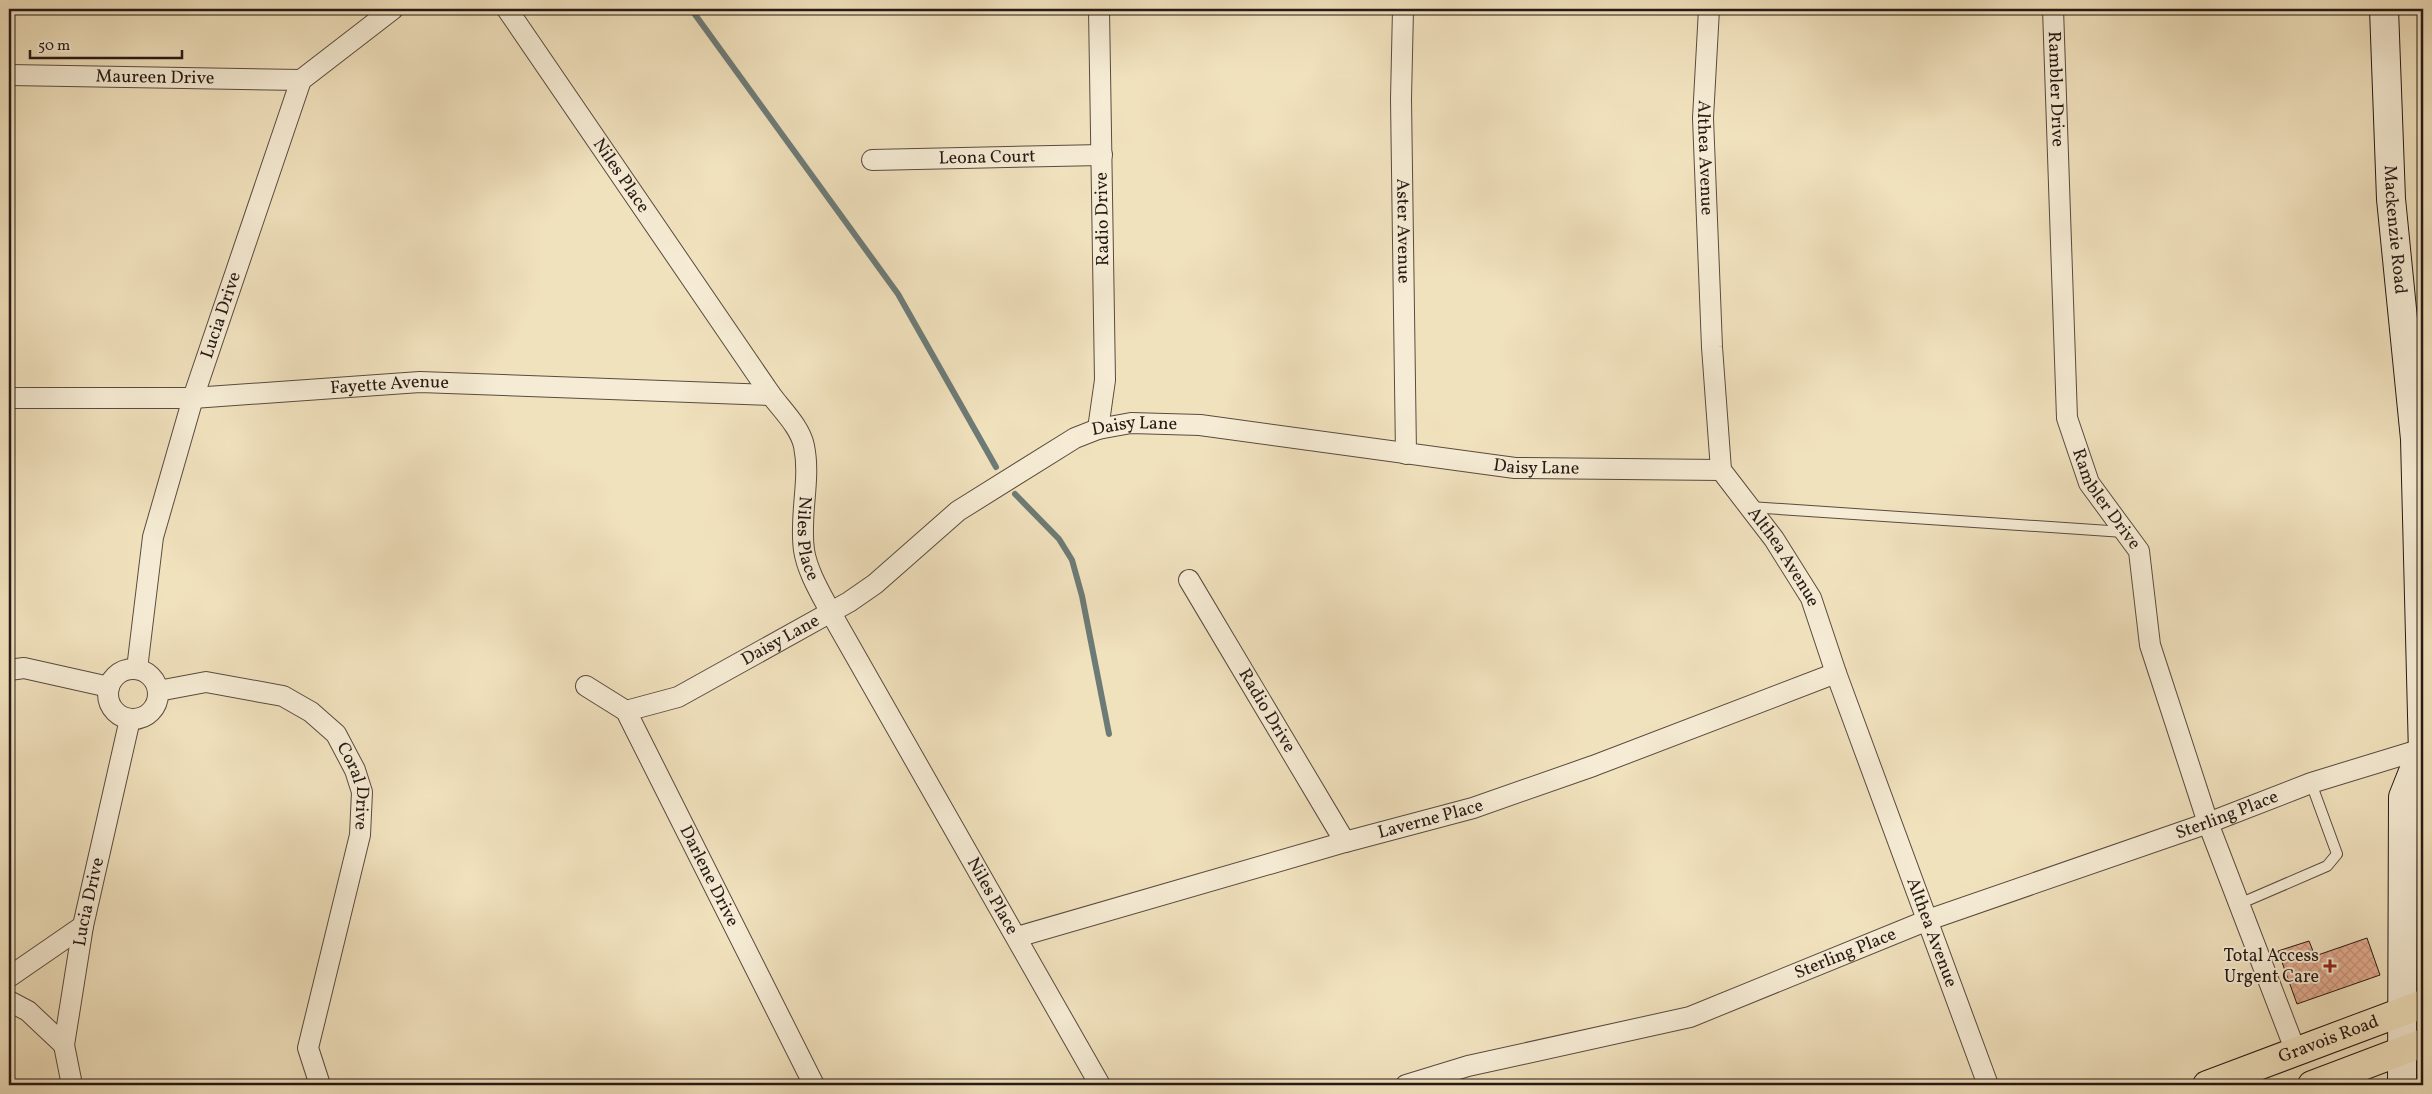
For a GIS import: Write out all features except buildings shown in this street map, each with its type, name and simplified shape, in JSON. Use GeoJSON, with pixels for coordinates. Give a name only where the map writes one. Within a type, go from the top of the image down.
{"type":"FeatureCollection","features":[{"type":"Feature","properties":{"kind":"main road","name":"Mackenzie Road"},"geometry":{"type":"LineString","coordinates":[[2384,9],[2391,199],[2418,399],[2422,752],[2403,797],[2413,1008],[2413,1047],[2402,1085]]}},
{"type":"Feature","properties":{"kind":"main road","name":"Gravois Road"},"geometry":{"type":"LineString","coordinates":[[2207,1085],[2413,1008]]}},
{"type":"Feature","properties":{"kind":"main road","name":"Gravois Road"},"geometry":{"type":"LineString","coordinates":[[2312,1085],[2413,1047]]}},
{"type":"Feature","properties":{"kind":"street"},"geometry":{"type":"LineString","coordinates":[[301,80],[392,9]]}},
{"type":"Feature","properties":{"kind":"street","name":"Niles Place"},"geometry":{"type":"LineString","coordinates":[[507,9],[794,426],[804,445],[806,473],[802,528],[804,552],[813,578],[831,613],[1100,1085]]}},
{"type":"Feature","properties":{"kind":"street","name":"Radio Drive"},"geometry":{"type":"LineString","coordinates":[[1098,429],[1105,380],[1099,9]]}},
{"type":"Feature","properties":{"kind":"street","name":"Aster Avenue"},"geometry":{"type":"LineString","coordinates":[[1403,9],[1400,98],[1406,454]]}},
{"type":"Feature","properties":{"kind":"street","name":"Althea Avenue"},"geometry":{"type":"LineString","coordinates":[[1709,9],[1703,118],[1712,347],[1721,470],[1774,539],[1811,598],[1836,673],[1988,1085]]}},
{"type":"Feature","properties":{"kind":"street","name":"Rambler Drive"},"geometry":{"type":"LineString","coordinates":[[2053,9],[2067,418],[2089,484],[2139,551],[2150,645],[2208,823],[2296,1052]]}},
{"type":"Feature","properties":{"kind":"street","name":"Maureen Drive"},"geometry":{"type":"LineString","coordinates":[[9,75],[301,80]]}},
{"type":"Feature","properties":{"kind":"street","name":"Lucia Drive"},"geometry":{"type":"LineString","coordinates":[[137,669],[153,537],[193,398],[301,80]]}},
{"type":"Feature","properties":{"kind":"street","name":"Leona Court"},"geometry":{"type":"LineString","coordinates":[[872,160],[1102,155]]}},
{"type":"Feature","properties":{"kind":"street","name":"Fayette Avenue"},"geometry":{"type":"LineString","coordinates":[[9,398],[193,398],[420,382],[771,395]]}},
{"type":"Feature","properties":{"kind":"street","name":"Daisy Lane"},"geometry":{"type":"LineString","coordinates":[[626,711],[678,697],[831,613],[875,584],[958,511],[1075,438],[1098,429],[1131,423],[1200,425],[1515,468],[1721,470]]}},
{"type":"Feature","properties":{"kind":"street","name":"Radio Drive"},"geometry":{"type":"LineString","coordinates":[[1189,580],[1346,842]]}},
{"type":"Feature","properties":{"kind":"street"},"geometry":{"type":"LineString","coordinates":[[9,670],[24,668],[108,687]]}},
{"type":"Feature","properties":{"kind":"street"},"geometry":{"type":"LineString","coordinates":[[137,669],[154,679],[158,690],[157,702],[153,709],[139,718],[130,719],[115,712],[108,696],[108,687],[118,673],[137,669]]}},
{"type":"Feature","properties":{"kind":"street","name":"Laverne Place"},"geometry":{"type":"LineString","coordinates":[[1017,937],[1346,842],[1473,808],[1532,789],[1836,673]]}},
{"type":"Feature","properties":{"kind":"street","name":"Coral Drive"},"geometry":{"type":"LineString","coordinates":[[158,690],[206,682],[283,696],[311,712],[336,734],[355,770],[362,792],[360,835],[308,1048],[320,1085]]}},
{"type":"Feature","properties":{"kind":"street"},"geometry":{"type":"LineString","coordinates":[[586,686],[626,711]]}},
{"type":"Feature","properties":{"kind":"street","name":"Darlene Drive"},"geometry":{"type":"LineString","coordinates":[[626,711],[814,1085]]}},
{"type":"Feature","properties":{"kind":"street","name":"Lucia Drive"},"geometry":{"type":"LineString","coordinates":[[72,1085],[64,1045],[82,926],[130,719]]}},
{"type":"Feature","properties":{"kind":"street","name":"Sterling Place"},"geometry":{"type":"LineString","coordinates":[[1406,1085],[1468,1066],[1690,1017],[1928,920],[2208,823],[2311,783],[2422,752]]}},
{"type":"Feature","properties":{"kind":"street"},"geometry":{"type":"LineString","coordinates":[[9,977],[82,926]]}},
{"type":"Feature","properties":{"kind":"street"},"geometry":{"type":"LineString","coordinates":[[9,1001],[28,1011],[64,1045]]}},
{"type":"Feature","properties":{"kind":"lane"},"geometry":{"type":"LineString","coordinates":[[1750,507],[2125,532]]}},
{"type":"Feature","properties":{"kind":"lane"},"geometry":{"type":"LineString","coordinates":[[2239,904],[2327,866],[2338,854],[2311,783]]}},
{"type":"Feature","properties":{"kind":"waterway"},"geometry":{"type":"LineString","coordinates":[[691,9],[898,294],[996,467]]}},
{"type":"Feature","properties":{"kind":"waterway"},"geometry":{"type":"LineString","coordinates":[[1015,494],[1059,539],[1072,560],[1082,596],[1109,734]]}},
{"type":"Feature","properties":{"kind":"place","name":"Total Access Urgent Care"},"geometry":{"type":"Point","coordinates":[2330,966]}}]}
